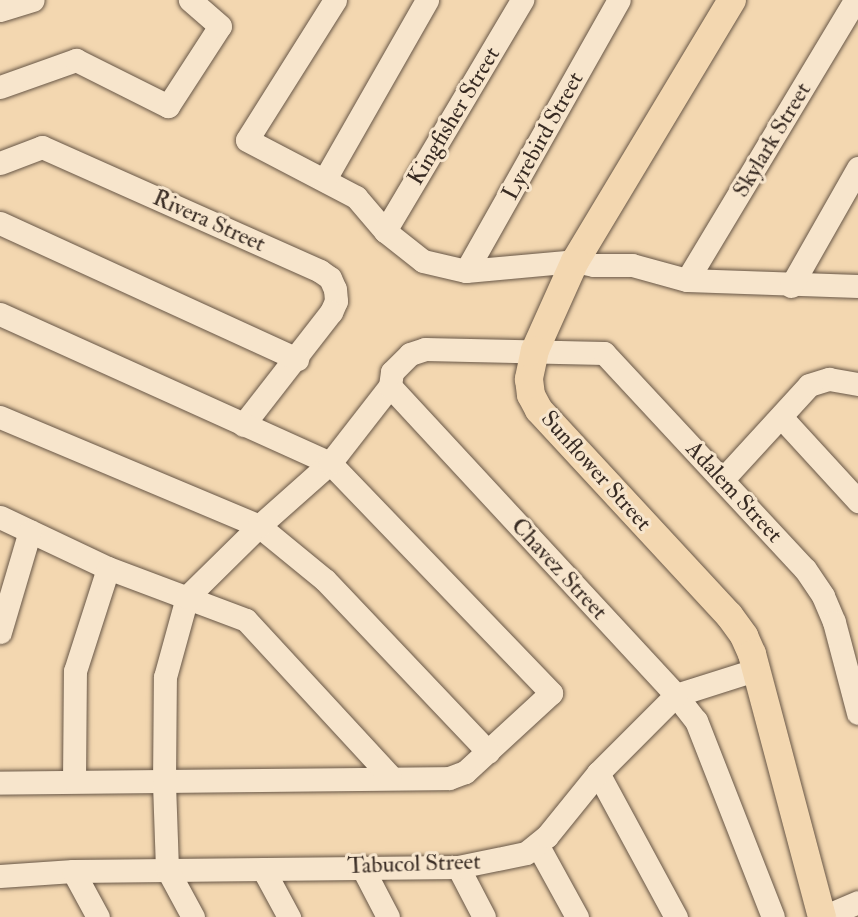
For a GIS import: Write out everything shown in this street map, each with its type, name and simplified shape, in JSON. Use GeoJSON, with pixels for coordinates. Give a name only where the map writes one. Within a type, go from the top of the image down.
{"type":"FeatureCollection","features":[{"type":"Feature","properties":{"kind":"main road","name":"Sunflower Street"},"geometry":{"type":"LineString","coordinates":[[732,0],[575,261],[536,350],[529,379],[531,395],[538,410],[729,615],[744,636],[821,915]]}},
{"type":"Feature","properties":{"kind":"street"},"geometry":{"type":"LineString","coordinates":[[0,10],[32,0]]}},
{"type":"Feature","properties":{"kind":"street"},"geometry":{"type":"LineString","coordinates":[[0,87],[76,60],[168,106],[220,26],[190,0]]}},
{"type":"Feature","properties":{"kind":"street"},"geometry":{"type":"LineString","coordinates":[[335,0],[247,140],[356,197],[385,231],[423,261],[466,271],[575,261],[594,265],[632,265],[687,280],[791,286],[858,286]]}},
{"type":"Feature","properties":{"kind":"street"},"geometry":{"type":"LineString","coordinates":[[325,179],[427,0]]}},
{"type":"Feature","properties":{"kind":"street","name":"Kingfisher Street"},"geometry":{"type":"LineString","coordinates":[[385,231],[522,0]]}},
{"type":"Feature","properties":{"kind":"street","name":"Lyrebird Street"},"geometry":{"type":"LineString","coordinates":[[466,271],[619,0]]}},
{"type":"Feature","properties":{"kind":"street","name":"Skylark Street"},"geometry":{"type":"LineString","coordinates":[[687,280],[855,0]]}},
{"type":"Feature","properties":{"kind":"street","name":"Rivera Street"},"geometry":{"type":"LineString","coordinates":[[0,163],[42,147],[320,271],[330,278],[336,301],[297,359],[243,425]]}},
{"type":"Feature","properties":{"kind":"street"},"geometry":{"type":"LineString","coordinates":[[791,286],[858,168]]}},
{"type":"Feature","properties":{"kind":"street"},"geometry":{"type":"LineString","coordinates":[[0,223],[297,359]]}},
{"type":"Feature","properties":{"kind":"street"},"geometry":{"type":"LineString","coordinates":[[0,314],[331,463],[551,693],[466,772],[449,778],[390,776],[164,783],[0,783]]}},
{"type":"Feature","properties":{"kind":"street"},"geometry":{"type":"LineString","coordinates":[[193,917],[167,869],[164,783],[165,677],[187,597],[259,526],[331,463],[390,386],[391,372],[410,354],[425,349],[536,350]]}},
{"type":"Feature","properties":{"kind":"street","name":"Adalem Street"},"geometry":{"type":"LineString","coordinates":[[536,350],[604,352],[805,569],[823,596],[834,622],[858,713]]}},
{"type":"Feature","properties":{"kind":"street"},"geometry":{"type":"LineString","coordinates":[[723,479],[782,418],[809,385],[830,379],[858,384]]}},
{"type":"Feature","properties":{"kind":"street","name":"Chavez Street"},"geometry":{"type":"LineString","coordinates":[[390,386],[676,695],[696,720],[773,917]]}},
{"type":"Feature","properties":{"kind":"street"},"geometry":{"type":"LineString","coordinates":[[0,417],[259,526],[325,580],[488,752]]}},
{"type":"Feature","properties":{"kind":"street"},"geometry":{"type":"LineString","coordinates":[[782,418],[858,501]]}},
{"type":"Feature","properties":{"kind":"street"},"geometry":{"type":"LineString","coordinates":[[0,517],[108,568],[246,620],[390,776]]}},
{"type":"Feature","properties":{"kind":"street"},"geometry":{"type":"LineString","coordinates":[[0,632],[30,531]]}},
{"type":"Feature","properties":{"kind":"street"},"geometry":{"type":"LineString","coordinates":[[74,781],[75,671],[108,568]]}},
{"type":"Feature","properties":{"kind":"street"},"geometry":{"type":"LineString","coordinates":[[577,917],[538,846],[598,774],[676,695],[755,670]]}},
{"type":"Feature","properties":{"kind":"street"},"geometry":{"type":"LineString","coordinates":[[598,774],[676,917]]}},
{"type":"Feature","properties":{"kind":"street","name":"Tabucol Street"},"geometry":{"type":"LineString","coordinates":[[0,877],[73,871],[458,867],[526,853],[538,846]]}},
{"type":"Feature","properties":{"kind":"street"},"geometry":{"type":"LineString","coordinates":[[362,867],[388,917]]}},
{"type":"Feature","properties":{"kind":"street"},"geometry":{"type":"LineString","coordinates":[[458,867],[484,917]]}},
{"type":"Feature","properties":{"kind":"street"},"geometry":{"type":"LineString","coordinates":[[264,869],[289,917]]}},
{"type":"Feature","properties":{"kind":"street"},"geometry":{"type":"LineString","coordinates":[[73,871],[98,917]]}},
{"type":"Feature","properties":{"kind":"street"},"geometry":{"type":"LineString","coordinates":[[821,915],[858,902]]}}]}
